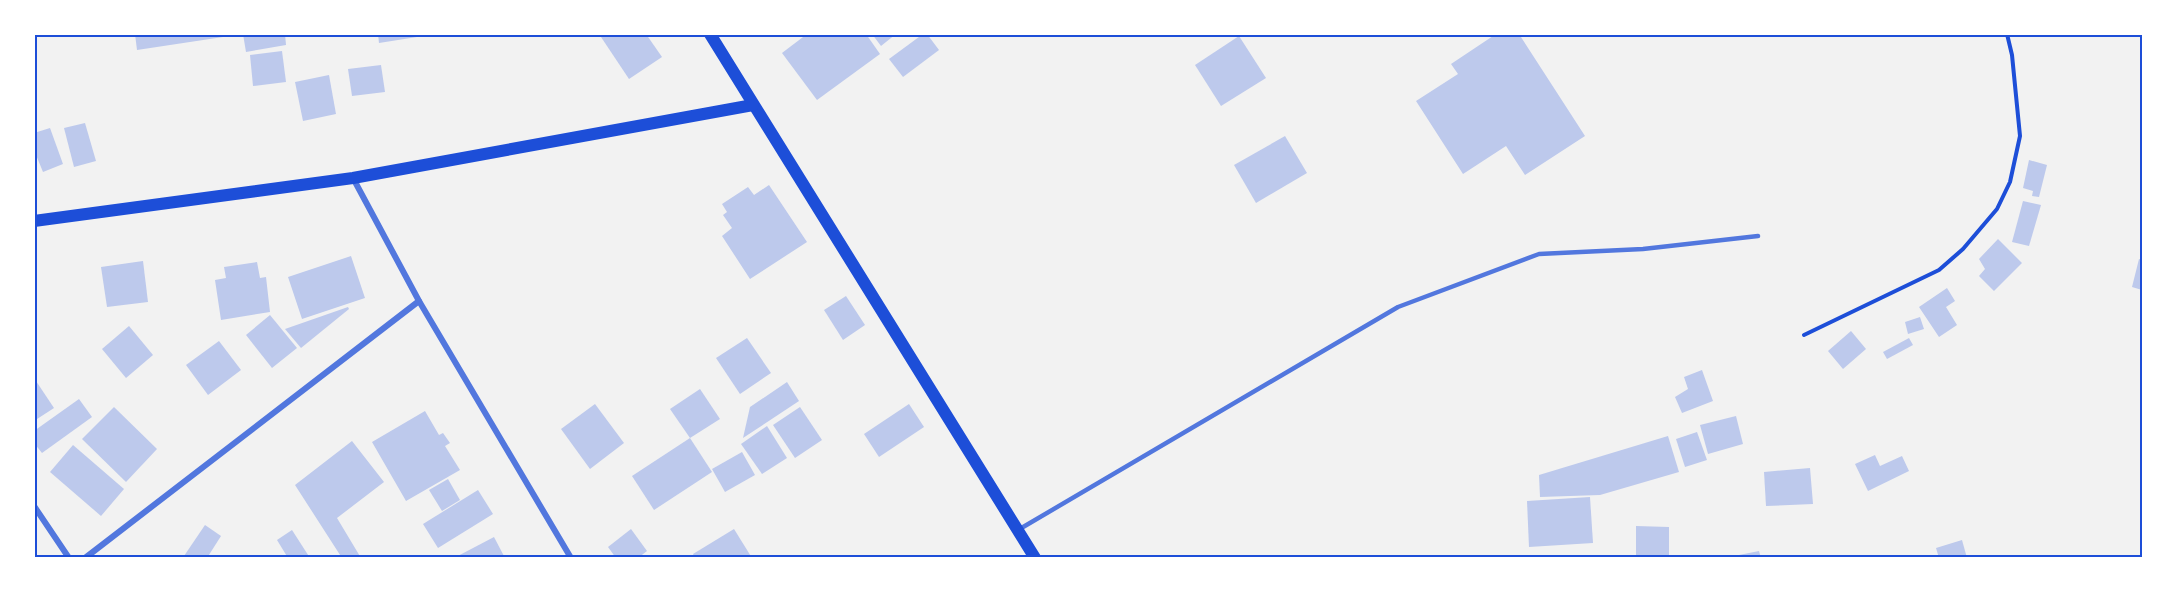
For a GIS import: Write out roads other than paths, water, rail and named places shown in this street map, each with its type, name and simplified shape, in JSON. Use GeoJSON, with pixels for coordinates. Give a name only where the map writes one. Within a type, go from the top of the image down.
{"type":"FeatureCollection","features":[{"type":"Feature","properties":{"kind":"main road"},"geometry":{"type":"LineString","coordinates":[[710,34],[1035,558]]}},
{"type":"Feature","properties":{"kind":"main road"},"geometry":{"type":"LineString","coordinates":[[34,221],[352,178],[753,105]]}},
{"type":"Feature","properties":{"kind":"street"},"geometry":{"type":"LineString","coordinates":[[352,178],[420,301],[571,558]]}},
{"type":"Feature","properties":{"kind":"street"},"geometry":{"type":"LineString","coordinates":[[85,558],[420,301]]}},
{"type":"Feature","properties":{"kind":"street"},"geometry":{"type":"LineString","coordinates":[[34,506],[69,558]]}},
{"type":"Feature","properties":{"kind":"lane"},"geometry":{"type":"LineString","coordinates":[[1018,530],[1398,308],[1539,254],[1643,249],[1758,236]]}}]}
